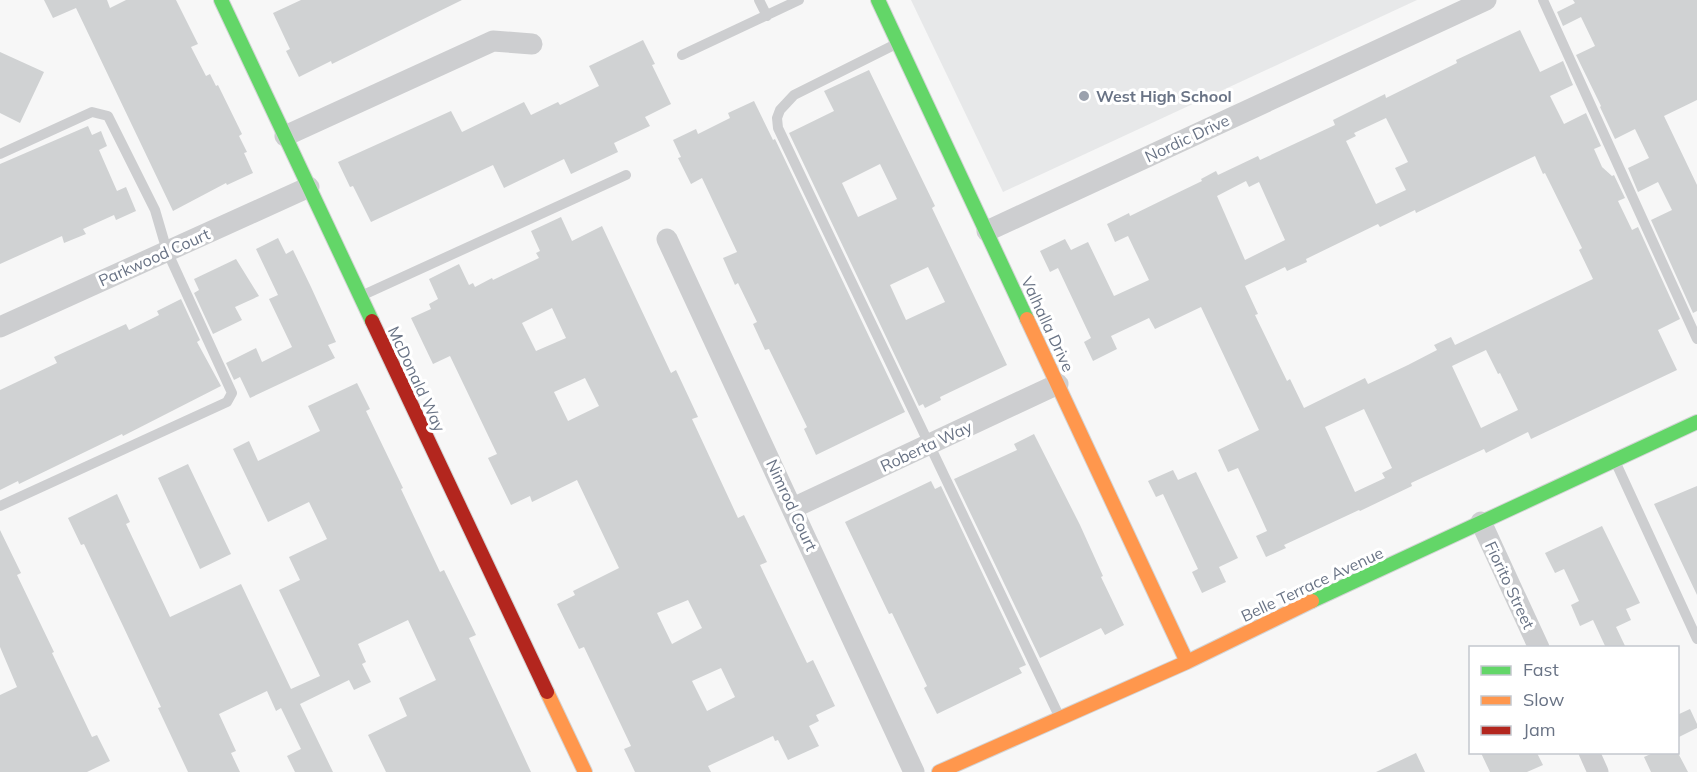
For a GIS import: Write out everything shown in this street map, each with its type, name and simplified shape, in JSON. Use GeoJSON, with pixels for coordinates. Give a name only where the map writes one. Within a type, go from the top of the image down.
{"type":"FeatureCollection","features":[{"type":"Feature","properties":{"kind":"street","name":"McDonald Way"},"geometry":{"type":"LineString","coordinates":[[221,0],[585,772]]}},
{"type":"Feature","properties":{"kind":"street","name":"Valhalla Drive"},"geometry":{"type":"LineString","coordinates":[[878,0],[1187,662]]}},
{"type":"Feature","properties":{"kind":"street","name":"Nordic Drive"},"geometry":{"type":"LineString","coordinates":[[987,231],[1486,0]]}},
{"type":"Feature","properties":{"kind":"street"},"geometry":{"type":"LineString","coordinates":[[285,136],[493,42],[532,44]]}},
{"type":"Feature","properties":{"kind":"street","name":"Parkwood Court"},"geometry":{"type":"LineString","coordinates":[[0,327],[309,187]]}},
{"type":"Feature","properties":{"kind":"street","name":"Nimrod Court"},"geometry":{"type":"LineString","coordinates":[[667,239],[914,772]]}},
{"type":"Feature","properties":{"kind":"street","name":"Roberta Way"},"geometry":{"type":"LineString","coordinates":[[793,508],[1058,384]]}},
{"type":"Feature","properties":{"kind":"street","name":"Belle Terrace Avenue"},"geometry":{"type":"LineString","coordinates":[[939,772],[1187,662],[1697,422]]}},
{"type":"Feature","properties":{"kind":"street","name":"Fiorito Street"},"geometry":{"type":"LineString","coordinates":[[1481,522],[1538,646]]}},
{"type":"Feature","properties":{"kind":"street"},"geometry":{"type":"LineString","coordinates":[[1589,754],[1598,772]]}},
{"type":"Feature","properties":{"kind":"lane"},"geometry":{"type":"LineString","coordinates":[[759,0],[767,15]]}},
{"type":"Feature","properties":{"kind":"lane"},"geometry":{"type":"LineString","coordinates":[[682,56],[799,0]]}},
{"type":"Feature","properties":{"kind":"lane"},"geometry":{"type":"LineString","coordinates":[[1543,0],[1697,339]]}},
{"type":"Feature","properties":{"kind":"lane"},"geometry":{"type":"LineString","coordinates":[[898,43],[794,95],[780,110],[777,118],[778,128],[1060,718]]}},
{"type":"Feature","properties":{"kind":"lane"},"geometry":{"type":"LineString","coordinates":[[0,154],[92,112],[108,116],[155,210],[167,251],[232,393],[227,402],[0,506]]}},
{"type":"Feature","properties":{"kind":"lane"},"geometry":{"type":"LineString","coordinates":[[360,297],[626,176]]}},
{"type":"Feature","properties":{"kind":"lane"},"geometry":{"type":"LineString","coordinates":[[1615,461],[1697,639]]}},
{"type":"Feature","properties":{"kind":"shaded area","name":"West High School"},"geometry":{"type":"Polygon","coordinates":[[[911,0],[1417,0],[1003,192],[911,0]]]}},
{"type":"Feature","properties":{"kind":"building"},"geometry":{"type":"Polygon","coordinates":[[[44,0],[107,0],[110,8],[126,0],[176,0],[198,44],[191,47],[206,76],[210,74],[216,86],[218,85],[242,134],[239,136],[247,152],[244,153],[253,173],[227,185],[226,183],[173,211],[76,8],[53,18],[44,0]]]}},
{"type":"Feature","properties":{"kind":"building"},"geometry":{"type":"Polygon","coordinates":[[[301,0],[462,0],[332,64],[331,61],[299,77],[286,51],[290,49],[273,13],[301,0]]]}},
{"type":"Feature","properties":{"kind":"building"},"geometry":{"type":"Polygon","coordinates":[[[1573,0],[1697,0],[1697,100],[1664,116],[1697,185],[1697,311],[1693,313],[1651,220],[1672,210],[1658,182],[1638,192],[1628,168],[1649,158],[1635,129],[1615,139],[1576,55],[1595,46],[1581,17],[1563,26],[1557,12],[1575,3],[1573,0]]]}},
{"type":"Feature","properties":{"kind":"building"},"geometry":{"type":"Polygon","coordinates":[[[1520,30],[1540,72],[1563,61],[1573,85],[1550,96],[1564,124],[1586,113],[1601,146],[1594,149],[1602,167],[1612,176],[1614,175],[1625,198],[1618,201],[1632,230],[1638,227],[1680,319],[1658,330],[1677,370],[1531,439],[1528,432],[1486,453],[1484,449],[1411,483],[1412,486],[1360,511],[1284,545],[1286,548],[1266,557],[1256,536],[1267,531],[1238,468],[1228,472],[1218,450],[1259,430],[1201,307],[1155,329],[1149,318],[1111,336],[1117,349],[1093,361],[1084,342],[1091,338],[1058,268],[1050,272],[1040,251],[1065,239],[1071,250],[1088,242],[1114,296],[1149,280],[1128,236],[1115,242],[1107,224],[1129,213],[1130,216],[1202,181],[1201,179],[1216,171],[1218,175],[1258,156],[1260,160],[1335,125],[1333,120],[1385,94],[1386,98],[1457,63],[1456,60],[1520,30]],[[1386,118],[1354,133],[1356,136],[1346,141],[1376,204],[1406,190],[1395,168],[1408,162],[1386,118]],[[1535,156],[1416,213],[1415,210],[1380,227],[1378,224],[1306,259],[1307,262],[1287,271],[1285,267],[1245,286],[1258,314],[1255,315],[1287,381],[1290,379],[1304,408],[1365,378],[1368,384],[1408,365],[1437,350],[1434,345],[1451,337],[1455,345],[1593,279],[1579,250],[1582,248],[1535,156]],[[1246,181],[1217,196],[1245,260],[1285,240],[1259,182],[1249,187],[1246,181]],[[1486,350],[1452,366],[1481,428],[1518,410],[1486,350]],[[1364,409],[1325,427],[1355,492],[1385,478],[1382,473],[1392,468],[1364,409]]]}},
{"type":"Feature","properties":{"kind":"building"},"geometry":{"type":"Polygon","coordinates":[[[643,40],[671,104],[645,117],[650,126],[614,143],[618,152],[571,174],[564,159],[504,188],[493,165],[371,222],[338,162],[451,111],[462,132],[524,102],[531,115],[558,102],[560,105],[599,86],[589,66],[643,40]]]}},
{"type":"Feature","properties":{"kind":"building"},"geometry":{"type":"Polygon","coordinates":[[[0,52],[44,72],[20,123],[0,113],[0,52]]]}},
{"type":"Feature","properties":{"kind":"building"},"geometry":{"type":"Polygon","coordinates":[[[869,70],[935,206],[932,208],[1007,365],[940,397],[941,400],[925,408],[923,404],[919,406],[789,133],[834,111],[824,91],[869,70]],[[880,164],[842,183],[858,217],[897,199],[880,164]],[[928,267],[890,285],[906,320],[945,302],[928,267]]]}},
{"type":"Feature","properties":{"kind":"building"},"geometry":{"type":"Polygon","coordinates":[[[754,101],[773,140],[775,139],[905,412],[816,455],[804,429],[807,427],[769,349],[765,350],[753,324],[757,322],[738,283],[735,285],[723,258],[737,252],[702,178],[691,184],[678,158],[681,157],[673,140],[696,129],[698,134],[730,118],[728,113],[754,101]]]}},
{"type":"Feature","properties":{"kind":"building"},"geometry":{"type":"Polygon","coordinates":[[[88,126],[92,135],[101,131],[107,146],[99,150],[117,191],[126,187],[136,211],[116,220],[114,215],[83,229],[86,234],[64,243],[62,236],[0,264],[0,164],[88,126]]]}},
{"type":"Feature","properties":{"kind":"building"},"geometry":{"type":"Polygon","coordinates":[[[561,217],[572,241],[602,226],[671,373],[676,370],[698,417],[692,419],[738,518],[744,515],[767,562],[760,565],[807,663],[813,660],[835,706],[816,715],[819,721],[809,726],[819,746],[788,760],[778,740],[775,741],[773,736],[708,766],[711,772],[635,772],[624,749],[631,746],[584,647],[579,649],[557,604],[575,595],[573,591],[619,568],[577,480],[532,502],[530,496],[511,505],[488,458],[497,454],[450,356],[433,364],[411,318],[431,309],[429,304],[438,299],[429,279],[459,264],[469,285],[473,283],[475,287],[539,258],[536,253],[540,251],[531,231],[561,217]],[[552,308],[522,323],[536,351],[566,338],[552,308]],[[585,378],[554,392],[568,421],[599,406],[585,378]],[[688,600],[657,613],[672,644],[702,628],[688,600]],[[721,668],[692,681],[707,711],[735,697],[721,668]]]}},
{"type":"Feature","properties":{"kind":"building"},"geometry":{"type":"Polygon","coordinates":[[[278,238],[286,254],[293,250],[311,287],[336,342],[328,345],[335,358],[250,398],[240,377],[234,380],[226,363],[256,348],[262,362],[292,347],[269,299],[278,295],[256,249],[278,238]]]}},
{"type":"Feature","properties":{"kind":"building"},"geometry":{"type":"Polygon","coordinates":[[[236,259],[259,296],[235,307],[242,320],[213,334],[194,293],[199,290],[194,279],[236,259]]]}},
{"type":"Feature","properties":{"kind":"building"},"geometry":{"type":"Polygon","coordinates":[[[181,299],[200,340],[197,342],[221,386],[123,436],[122,434],[19,484],[18,481],[0,490],[0,390],[57,363],[54,357],[126,324],[129,330],[159,315],[157,311],[181,299]]]}},
{"type":"Feature","properties":{"kind":"building"},"geometry":{"type":"Polygon","coordinates":[[[357,383],[370,409],[366,411],[440,572],[444,570],[476,635],[469,638],[531,772],[386,772],[368,735],[407,716],[399,698],[436,680],[408,620],[358,644],[366,662],[362,664],[371,682],[354,690],[349,680],[300,704],[333,772],[295,772],[287,756],[301,749],[281,708],[276,711],[267,691],[219,714],[236,751],[231,753],[240,772],[188,772],[124,628],[84,544],[81,545],[68,518],[117,494],[130,522],[126,524],[170,617],[241,584],[291,689],[320,676],[279,590],[300,580],[289,557],[327,539],[309,502],[268,522],[233,449],[249,441],[258,461],[320,431],[308,406],[357,383]]]}},
{"type":"Feature","properties":{"kind":"building"},"geometry":{"type":"Polygon","coordinates":[[[1034,434],[1080,525],[1124,625],[1105,635],[1101,628],[1040,658],[954,479],[1017,450],[1014,444],[1034,434]]]}},
{"type":"Feature","properties":{"kind":"building"},"geometry":{"type":"Polygon","coordinates":[[[188,464],[231,554],[200,569],[158,478],[188,464]]]}},
{"type":"Feature","properties":{"kind":"building"},"geometry":{"type":"Polygon","coordinates":[[[1173,470],[1178,480],[1196,472],[1238,558],[1219,567],[1226,582],[1202,593],[1192,572],[1198,569],[1163,494],[1156,497],[1148,481],[1173,470]]]}},
{"type":"Feature","properties":{"kind":"building"},"geometry":{"type":"Polygon","coordinates":[[[931,481],[935,489],[941,486],[1026,665],[1019,668],[1022,673],[937,714],[924,688],[927,686],[845,522],[931,481]]]}},
{"type":"Feature","properties":{"kind":"building"},"geometry":{"type":"Polygon","coordinates":[[[1697,486],[1697,595],[1654,504],[1697,486]]]}},
{"type":"Feature","properties":{"kind":"building"},"geometry":{"type":"Polygon","coordinates":[[[1602,526],[1640,603],[1626,609],[1631,620],[1616,627],[1625,646],[1605,646],[1593,620],[1580,626],[1571,605],[1579,601],[1564,569],[1555,573],[1545,553],[1602,526]]]}},
{"type":"Feature","properties":{"kind":"building"},"geometry":{"type":"Polygon","coordinates":[[[0,530],[21,573],[17,575],[92,737],[97,735],[110,761],[87,772],[0,772],[0,695],[17,687],[0,647],[0,530]]]}},
{"type":"Feature","properties":{"kind":"building"},"geometry":{"type":"Polygon","coordinates":[[[1690,709],[1697,728],[1679,737],[1679,714],[1690,709]]]}},
{"type":"Feature","properties":{"kind":"building"},"geometry":{"type":"Polygon","coordinates":[[[1416,753],[1425,772],[1376,772],[1416,753]]]}},
{"type":"Feature","properties":{"kind":"building"},"geometry":{"type":"Polygon","coordinates":[[[1481,754],[1538,754],[1543,765],[1527,772],[1490,772],[1481,754]]]}},
{"type":"Feature","properties":{"kind":"building"},"geometry":{"type":"Polygon","coordinates":[[[1651,754],[1679,754],[1688,772],[1651,772],[1644,757],[1651,754]]]}},
{"type":"Feature","properties":{"kind":"traffic: fast"},"geometry":{"type":"LineString","coordinates":[[221,0],[372,321]]}},
{"type":"Feature","properties":{"kind":"traffic: fast"},"geometry":{"type":"LineString","coordinates":[[878,0],[1027,319]]}},
{"type":"Feature","properties":{"kind":"traffic: fast"},"geometry":{"type":"LineString","coordinates":[[1312,601],[1697,422]]}},
{"type":"Feature","properties":{"kind":"traffic: slow"},"geometry":{"type":"LineString","coordinates":[[1027,319],[1187,662]]}},
{"type":"Feature","properties":{"kind":"traffic: slow"},"geometry":{"type":"LineString","coordinates":[[939,772],[1187,662],[1312,601]]}},
{"type":"Feature","properties":{"kind":"traffic: slow"},"geometry":{"type":"LineString","coordinates":[[547,692],[585,772]]}},
{"type":"Feature","properties":{"kind":"traffic: jam"},"geometry":{"type":"LineString","coordinates":[[372,321],[547,692]]}},
{"type":"Feature","properties":{"kind":"place","name":"West High School"},"geometry":{"type":"Point","coordinates":[1084,96]}}]}
